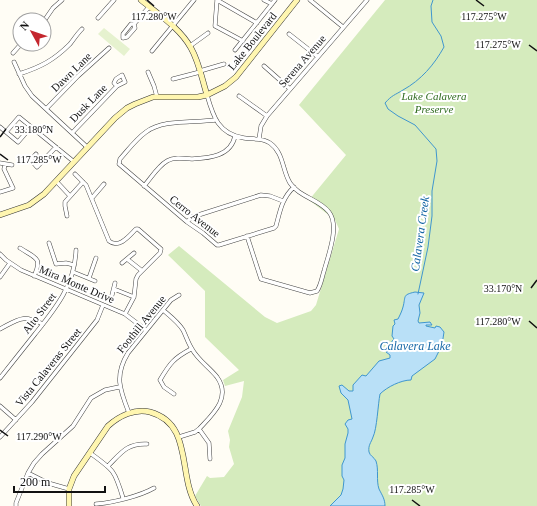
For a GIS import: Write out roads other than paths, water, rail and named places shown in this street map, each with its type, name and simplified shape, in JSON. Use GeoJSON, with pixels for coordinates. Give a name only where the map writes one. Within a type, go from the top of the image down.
{"type":"FeatureCollection","features":[{"type":"Feature","properties":{"kind":"main road"},"geometry":{"type":"LineString","coordinates":[[141,0],[172,26],[190,46],[196,58],[207,95]]}},
{"type":"Feature","properties":{"kind":"main road","name":"Lake Boulevard"},"geometry":{"type":"LineString","coordinates":[[0,216],[29,205],[44,194],[73,161],[127,108],[144,100],[157,97],[198,97],[207,95],[225,86],[236,77],[297,0]]}},
{"type":"Feature","properties":{"kind":"main road"},"geometry":{"type":"LineString","coordinates":[[69,506],[69,489],[74,476],[108,426],[115,420],[129,413],[147,411],[168,421],[175,429],[179,437],[189,489],[197,506]]}},
{"type":"Feature","properties":{"kind":"street"},"geometry":{"type":"LineString","coordinates":[[50,12],[62,0]]}},
{"type":"Feature","properties":{"kind":"street"},"geometry":{"type":"LineString","coordinates":[[98,18],[114,0]]}},
{"type":"Feature","properties":{"kind":"street"},"geometry":{"type":"LineString","coordinates":[[152,51],[194,0]]}},
{"type":"Feature","properties":{"kind":"street"},"geometry":{"type":"LineString","coordinates":[[242,41],[216,26],[217,0],[257,23]]}},
{"type":"Feature","properties":{"kind":"street"},"geometry":{"type":"LineString","coordinates":[[264,0],[272,4]]}},
{"type":"Feature","properties":{"kind":"street"},"geometry":{"type":"LineString","coordinates":[[235,50],[275,0]]}},
{"type":"Feature","properties":{"kind":"street"},"geometry":{"type":"LineString","coordinates":[[310,0],[343,27]]}},
{"type":"Feature","properties":{"kind":"street","name":"Serena Avenue"},"geometry":{"type":"LineString","coordinates":[[259,139],[261,126],[267,116],[317,56],[367,0]]}},
{"type":"Feature","properties":{"kind":"street"},"geometry":{"type":"LineString","coordinates":[[123,38],[127,38],[135,28],[134,24],[149,7]]}},
{"type":"Feature","properties":{"kind":"street"},"geometry":{"type":"LineString","coordinates":[[19,74],[37,68],[50,61],[68,45],[82,29]]}},
{"type":"Feature","properties":{"kind":"street"},"geometry":{"type":"LineString","coordinates":[[190,46],[208,33]]}},
{"type":"Feature","properties":{"kind":"street"},"geometry":{"type":"LineString","coordinates":[[289,34],[317,56]]}},
{"type":"Feature","properties":{"kind":"street","name":"Dawn Lane"},"geometry":{"type":"LineString","coordinates":[[46,109],[78,76],[109,48]]}},
{"type":"Feature","properties":{"kind":"street"},"geometry":{"type":"LineString","coordinates":[[14,62],[25,86],[32,96],[87,147]]}},
{"type":"Feature","properties":{"kind":"street"},"geometry":{"type":"LineString","coordinates":[[173,79],[224,64]]}},
{"type":"Feature","properties":{"kind":"street"},"geometry":{"type":"LineString","coordinates":[[264,66],[290,89]]}},
{"type":"Feature","properties":{"kind":"street"},"geometry":{"type":"LineString","coordinates":[[148,72],[157,97]]}},
{"type":"Feature","properties":{"kind":"street","name":"Dusk Lane"},"geometry":{"type":"LineString","coordinates":[[72,133],[116,86]]}},
{"type":"Feature","properties":{"kind":"street"},"geometry":{"type":"LineString","coordinates":[[207,95],[215,120],[224,129],[235,136],[259,139],[271,143],[280,155],[287,177],[294,187],[330,213],[333,225],[332,244],[318,288],[313,293],[310,293],[261,279],[247,236]]}},
{"type":"Feature","properties":{"kind":"street"},"geometry":{"type":"LineString","coordinates":[[240,96],[267,116]]}},
{"type":"Feature","properties":{"kind":"street"},"geometry":{"type":"LineString","coordinates":[[6,132],[19,116],[73,161]]}},
{"type":"Feature","properties":{"kind":"street","name":"Cerro Avenue"},"geometry":{"type":"LineString","coordinates":[[215,120],[169,123],[152,128],[140,137],[119,162],[121,166],[144,186],[217,245],[274,228],[276,226],[283,201],[287,193],[294,187]]}},
{"type":"Feature","properties":{"kind":"street"},"geometry":{"type":"LineString","coordinates":[[0,127],[18,142],[31,127]]}},
{"type":"Feature","properties":{"kind":"street"},"geometry":{"type":"LineString","coordinates":[[144,186],[168,160],[176,158],[192,159],[220,154],[229,149],[235,136]]}},
{"type":"Feature","properties":{"kind":"street"},"geometry":{"type":"LineString","coordinates":[[36,154],[31,160],[37,167],[56,147]]}},
{"type":"Feature","properties":{"kind":"street"},"geometry":{"type":"LineString","coordinates":[[0,163],[12,164]]}},
{"type":"Feature","properties":{"kind":"street"},"geometry":{"type":"LineString","coordinates":[[0,192],[13,188],[4,169],[5,164]]}},
{"type":"Feature","properties":{"kind":"street"},"geometry":{"type":"LineString","coordinates":[[75,174],[86,185],[109,241],[116,244],[123,241],[136,229],[138,229],[161,249],[161,251],[141,270],[136,279],[134,297],[125,314]]}},
{"type":"Feature","properties":{"kind":"street"},"geometry":{"type":"LineString","coordinates":[[56,181],[70,196]]}},
{"type":"Feature","properties":{"kind":"street"},"geometry":{"type":"LineString","coordinates":[[67,216],[65,202],[83,182]]}},
{"type":"Feature","properties":{"kind":"street"},"geometry":{"type":"LineString","coordinates":[[92,198],[104,184]]}},
{"type":"Feature","properties":{"kind":"street"},"geometry":{"type":"LineString","coordinates":[[187,222],[192,216],[261,195],[270,196],[283,201]]}},
{"type":"Feature","properties":{"kind":"street"},"geometry":{"type":"LineString","coordinates":[[49,243],[56,264],[66,263],[74,265]]}},
{"type":"Feature","properties":{"kind":"street"},"geometry":{"type":"LineString","coordinates":[[20,248],[37,259],[38,267],[34,276]]}},
{"type":"Feature","properties":{"kind":"street","name":"Alto Street"},"geometry":{"type":"LineString","coordinates":[[0,378],[59,303],[73,272],[76,250]]}},
{"type":"Feature","properties":{"kind":"street"},"geometry":{"type":"LineString","coordinates":[[122,264],[134,253]]}},
{"type":"Feature","properties":{"kind":"street","name":"Mira Monte Drive"},"geometry":{"type":"LineString","coordinates":[[0,254],[21,270],[125,314],[146,330]]}},
{"type":"Feature","properties":{"kind":"street"},"geometry":{"type":"LineString","coordinates":[[89,278],[96,258]]}},
{"type":"Feature","properties":{"kind":"street"},"geometry":{"type":"LineString","coordinates":[[127,259],[141,270]]}},
{"type":"Feature","properties":{"kind":"street"},"geometry":{"type":"LineString","coordinates":[[0,277],[10,263]]}},
{"type":"Feature","properties":{"kind":"street"},"geometry":{"type":"LineString","coordinates":[[73,272],[95,281]]}},
{"type":"Feature","properties":{"kind":"street"},"geometry":{"type":"LineString","coordinates":[[112,295],[115,283]]}},
{"type":"Feature","properties":{"kind":"street"},"geometry":{"type":"LineString","coordinates":[[114,289],[134,297]]}},
{"type":"Feature","properties":{"kind":"street","name":"Foothill Avenue"},"geometry":{"type":"LineString","coordinates":[[129,413],[119,387],[123,361],[171,300],[179,294]]}},
{"type":"Feature","properties":{"kind":"street","name":"Vista Calaveras Street"},"geometry":{"type":"LineString","coordinates":[[0,438],[32,402],[97,320],[104,305]]}},
{"type":"Feature","properties":{"kind":"street"},"geometry":{"type":"LineString","coordinates":[[163,310],[176,321],[182,329],[191,349],[217,377],[221,385],[222,392],[220,405],[199,429],[195,432],[179,437]]}},
{"type":"Feature","properties":{"kind":"street"},"geometry":{"type":"LineString","coordinates":[[0,329],[21,318],[32,318],[43,324]]}},
{"type":"Feature","properties":{"kind":"street"},"geometry":{"type":"LineString","coordinates":[[174,394],[164,387],[160,380],[169,365],[175,359],[191,349]]}},
{"type":"Feature","properties":{"kind":"street"},"geometry":{"type":"LineString","coordinates":[[16,506],[28,473],[42,454],[74,426],[91,398],[104,390],[119,387]]}},
{"type":"Feature","properties":{"kind":"street"},"geometry":{"type":"LineString","coordinates":[[0,406],[16,420]]}},
{"type":"Feature","properties":{"kind":"street"},"geometry":{"type":"LineString","coordinates":[[199,429],[209,443],[210,459]]}},
{"type":"Feature","properties":{"kind":"street"},"geometry":{"type":"LineString","coordinates":[[108,466],[123,450],[132,445],[147,444]]}},
{"type":"Feature","properties":{"kind":"street"},"geometry":{"type":"LineString","coordinates":[[90,453],[108,466],[116,476],[123,498]]}},
{"type":"Feature","properties":{"kind":"street"},"geometry":{"type":"LineString","coordinates":[[28,473],[48,483],[69,489]]}},
{"type":"Feature","properties":{"kind":"street"},"geometry":{"type":"LineString","coordinates":[[96,504],[105,504],[145,493],[154,488]]}},
{"type":"Feature","properties":{"kind":"water","name":"Calavera Lake"},"geometry":{"type":"Polygon","coordinates":[[[415,292],[424,293],[419,305],[419,323],[430,322],[432,325],[426,326],[435,328],[436,326],[440,327],[444,332],[442,345],[435,359],[412,376],[411,380],[394,384],[380,394],[376,428],[369,446],[369,452],[376,461],[378,486],[384,499],[385,506],[330,506],[341,495],[343,489],[344,480],[342,476],[342,465],[345,458],[345,444],[348,433],[348,429],[345,424],[348,420],[352,419],[348,400],[341,393],[339,386],[342,385],[349,391],[353,391],[353,385],[362,375],[366,376],[379,361],[390,358],[390,355],[386,352],[392,349],[392,341],[394,339],[392,336],[393,326],[395,324],[394,320],[398,319],[403,308],[405,296],[415,292]]]}},
{"type":"Feature","properties":{"kind":"waterway","name":"Calavera Creek"},"geometry":{"type":"LineString","coordinates":[[418,294],[428,247],[432,216],[432,191],[437,161],[436,149],[415,125],[388,109],[385,103],[421,77],[436,60],[444,47],[441,36],[432,22],[431,6],[433,0]]}},
{"type":"Feature","properties":{"kind":"park label","name":"Lake Calavera Preserve"},"geometry":{"type":"Point","coordinates":[434,102]}}]}
